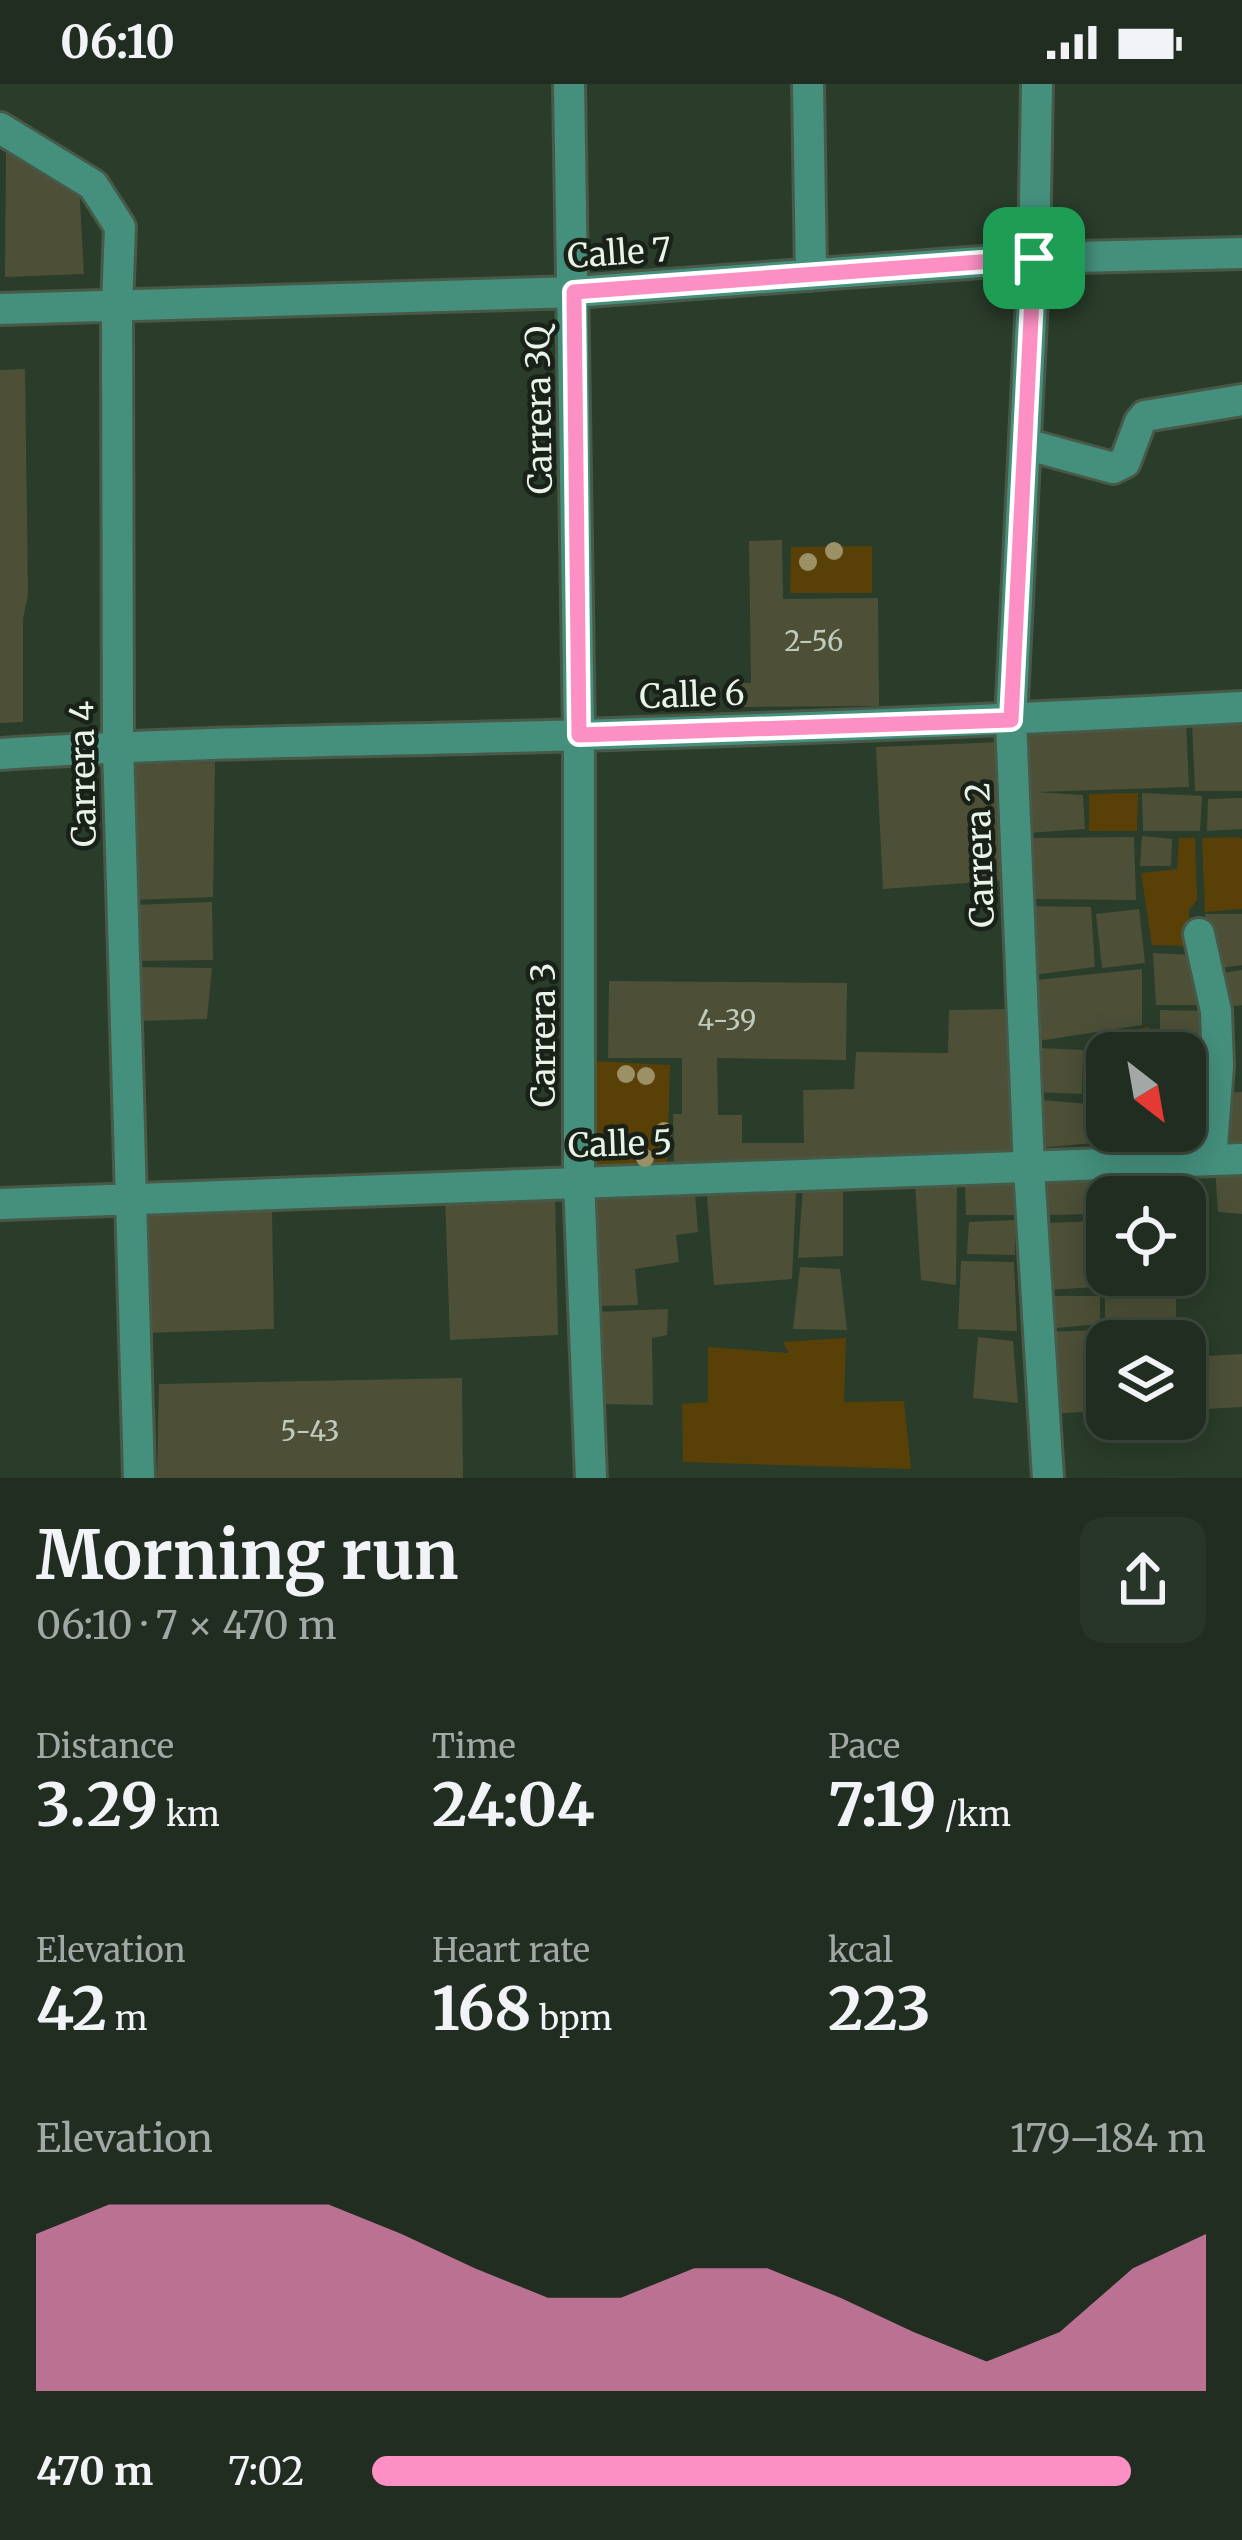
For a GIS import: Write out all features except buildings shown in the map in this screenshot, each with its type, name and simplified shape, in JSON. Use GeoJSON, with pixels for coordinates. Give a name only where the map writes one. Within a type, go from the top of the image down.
{"type":"FeatureCollection","features":[{"type":"Feature","properties":{"kind":"street","name":"Carrera 3Q"},"geometry":{"type":"LineString","coordinates":[[569,84],[579,735]]}},
{"type":"Feature","properties":{"kind":"street"},"geometry":{"type":"LineString","coordinates":[[808,84],[811,275]]}},
{"type":"Feature","properties":{"kind":"street","name":"Carrera 2"},"geometry":{"type":"LineString","coordinates":[[1036,84],[1034,258],[1011,720],[1029,1168],[1048,1478]]}},
{"type":"Feature","properties":{"kind":"street","name":"Carrera 4"},"geometry":{"type":"LineString","coordinates":[[0,128],[93,184],[120,226],[118,746],[139,1478]]}},
{"type":"Feature","properties":{"kind":"street","name":"Calle 7"},"geometry":{"type":"LineString","coordinates":[[0,309],[574,292],[1034,258],[1242,253]]}},
{"type":"Feature","properties":{"kind":"street"},"geometry":{"type":"LineString","coordinates":[[1025,444],[1113,468],[1125,462],[1145,416],[1242,400]]}},
{"type":"Feature","properties":{"kind":"street","name":"Calle 6"},"geometry":{"type":"LineString","coordinates":[[0,754],[118,746],[1011,720],[1242,707]]}},
{"type":"Feature","properties":{"kind":"street","name":"Carrera 3"},"geometry":{"type":"LineString","coordinates":[[579,735],[580,1181],[591,1478]]}},
{"type":"Feature","properties":{"kind":"street"},"geometry":{"type":"LineString","coordinates":[[1199,934],[1216,1011],[1226,1160]]}},
{"type":"Feature","properties":{"kind":"street","name":"Calle 5"},"geometry":{"type":"LineString","coordinates":[[0,1204],[1226,1160]]}},
{"type":"Feature","properties":{"kind":"shaded area"},"geometry":{"type":"Polygon","coordinates":[[[872,546],[872,593],[790,593],[791,547],[872,546]]]}},
{"type":"Feature","properties":{"kind":"shaded area"},"geometry":{"type":"Polygon","coordinates":[[[1138,793],[1137,831],[1089,831],[1089,794],[1138,793]]]}},
{"type":"Feature","properties":{"kind":"shaded area"},"geometry":{"type":"Polygon","coordinates":[[[1239,837],[1242,909],[1205,912],[1202,838],[1239,837]]]}},
{"type":"Feature","properties":{"kind":"shaded area"},"geometry":{"type":"Polygon","coordinates":[[[1179,838],[1195,838],[1197,900],[1189,910],[1189,946],[1152,945],[1141,873],[1177,869],[1179,838]]]}},
{"type":"Feature","properties":{"kind":"shaded area"},"geometry":{"type":"Polygon","coordinates":[[[593,1061],[670,1065],[667,1166],[593,1169],[593,1061]]]}},
{"type":"Feature","properties":{"kind":"shaded area"},"geometry":{"type":"Polygon","coordinates":[[[846,1338],[844,1402],[904,1401],[911,1469],[683,1462],[682,1404],[708,1402],[708,1347],[789,1353],[783,1342],[846,1338]]]}},
{"type":"Feature","properties":{"kind":"route"},"geometry":{"type":"LineString","coordinates":[[1034,258],[1011,720],[579,735],[574,292],[1034,258]]}}]}
